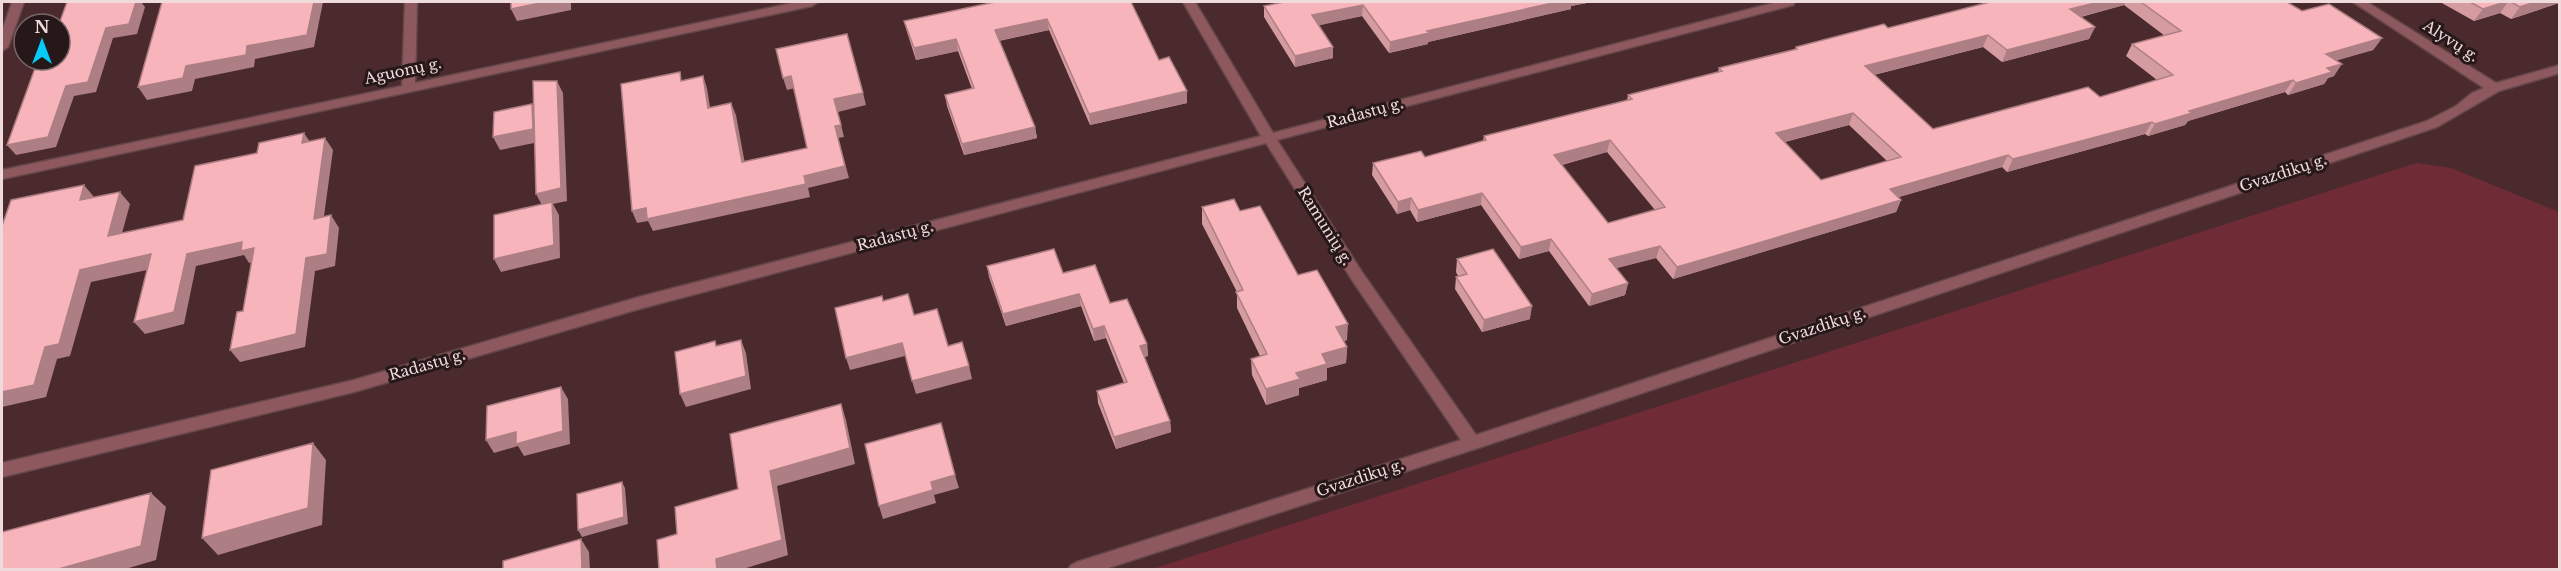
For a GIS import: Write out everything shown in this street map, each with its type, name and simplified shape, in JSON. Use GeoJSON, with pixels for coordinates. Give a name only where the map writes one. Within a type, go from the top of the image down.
{"type":"FeatureCollection","features":[{"type":"Feature","properties":{"kind":"street"},"geometry":{"type":"LineString","coordinates":[[2,47],[18,2]]}},
{"type":"Feature","properties":{"kind":"street"},"geometry":{"type":"LineString","coordinates":[[408,87],[411,2]]}},
{"type":"Feature","properties":{"kind":"street","name":"Aguonų g."},"geometry":{"type":"LineString","coordinates":[[2,175],[808,2]]}},
{"type":"Feature","properties":{"kind":"street","name":"Ramunių g."},"geometry":{"type":"LineString","coordinates":[[1189,2],[1269,138],[1357,276],[1472,443]]}},
{"type":"Feature","properties":{"kind":"street","name":"Radastų g."},"geometry":{"type":"LineString","coordinates":[[2,470],[354,386],[639,303],[1789,2]]}},
{"type":"Feature","properties":{"kind":"street","name":"Alyvų g."},"geometry":{"type":"LineString","coordinates":[[2359,2],[2494,88]]}},
{"type":"Feature","properties":{"kind":"street","name":"Gvazdikų g."},"geometry":{"type":"LineString","coordinates":[[1077,570],[1472,443],[2432,124],[2461,110],[2477,96],[2494,88],[2559,69]]}},
{"type":"Feature","properties":{"kind":"shaded area"},"geometry":{"type":"Polygon","coordinates":[[[2416,163],[2451,168],[2559,212],[2559,569],[1152,569],[2416,163]]]}},
{"type":"Feature","properties":{"kind":"building"},"geometry":{"type":"Polygon","coordinates":[[[67,2],[136,2],[129,24],[106,28],[88,82],[66,86],[48,137],[7,145],[34,72],[72,72],[72,12],[63,12],[67,2]]]}},
{"type":"Feature","properties":{"kind":"building"},"geometry":{"type":"Polygon","coordinates":[[[162,2],[314,2],[307,35],[247,46],[246,55],[186,66],[183,78],[138,87],[162,2]]]}},
{"type":"Feature","properties":{"kind":"building"},"geometry":{"type":"Polygon","coordinates":[[[511,2],[545,2],[511,9],[511,2]]]}},
{"type":"Feature","properties":{"kind":"building"},"geometry":{"type":"Polygon","coordinates":[[[995,2],[1131,2],[1159,60],[1169,57],[1187,91],[1089,114],[1047,19],[995,30],[1035,127],[962,144],[945,95],[974,88],[956,39],[914,48],[904,21],[995,2]]]}},
{"type":"Feature","properties":{"kind":"building"},"geometry":{"type":"Polygon","coordinates":[[[1284,2],[1557,2],[1427,31],[1429,33],[1390,42],[1363,5],[1312,15],[1333,47],[1295,56],[1264,6],[1284,2]]]}},
{"type":"Feature","properties":{"kind":"building"},"geometry":{"type":"Polygon","coordinates":[[[1990,2],[2099,2],[2070,9],[2095,27],[2007,50],[1988,35],[1865,66],[1933,129],[2088,87],[2100,97],[2173,75],[2132,44],[2181,31],[2141,2],[2287,2],[2302,11],[2329,4],[2382,38],[2326,54],[2342,64],[2327,68],[2332,72],[2296,83],[2293,80],[2189,111],[2192,113],[2155,124],[2152,122],[2013,159],[2008,155],[1890,189],[1901,200],[1677,267],[1660,246],[1609,259],[1628,283],[1592,294],[1551,239],[1521,247],[1482,193],[1418,210],[1411,198],[1398,202],[1373,163],[1421,151],[1425,157],[1486,140],[1484,136],[1632,99],[1628,95],[1722,71],[1719,68],[1884,24],[1888,28],[1990,2]],[[1853,113],[1776,133],[1821,180],[1901,157],[1853,113]],[[1610,140],[1554,155],[1608,223],[1665,207],[1610,140]]]}},
{"type":"Feature","properties":{"kind":"building"},"geometry":{"type":"Polygon","coordinates":[[[2470,2],[2505,2],[2483,9],[2470,2]]]}},
{"type":"Feature","properties":{"kind":"building"},"geometry":{"type":"Polygon","coordinates":[[[2511,2],[2535,2],[2520,7],[2511,2]]]}},
{"type":"Feature","properties":{"kind":"building"},"geometry":{"type":"Polygon","coordinates":[[[847,34],[863,93],[834,99],[841,125],[835,126],[845,166],[804,176],[806,184],[647,219],[646,208],[632,211],[621,84],[680,72],[681,81],[703,76],[708,108],[731,103],[742,162],[807,148],[791,76],[783,78],[776,49],[847,34]]]}},
{"type":"Feature","properties":{"kind":"building"},"geometry":{"type":"Polygon","coordinates":[[[533,81],[557,81],[561,188],[536,194],[533,81]]]}},
{"type":"Feature","properties":{"kind":"building"},"geometry":{"type":"Polygon","coordinates":[[[532,104],[533,129],[493,137],[494,112],[532,104]]]}},
{"type":"Feature","properties":{"kind":"building"},"geometry":{"type":"Polygon","coordinates":[[[304,133],[302,143],[325,138],[314,219],[331,215],[327,254],[306,258],[296,334],[230,350],[237,312],[243,311],[254,248],[241,251],[242,242],[187,254],[174,312],[134,322],[151,254],[80,270],[59,344],[45,347],[34,385],[2,392],[2,226],[11,200],[84,185],[80,200],[120,192],[108,236],[183,220],[195,166],[257,153],[259,143],[304,133]]]}},
{"type":"Feature","properties":{"kind":"building"},"geometry":{"type":"Polygon","coordinates":[[[1234,199],[1240,211],[1260,206],[1298,275],[1317,270],[1348,324],[1336,327],[1347,347],[1322,354],[1327,364],[1296,373],[1300,379],[1266,389],[1251,359],[1267,354],[1236,292],[1243,290],[1202,207],[1234,199]]]}},
{"type":"Feature","properties":{"kind":"building"},"geometry":{"type":"Polygon","coordinates":[[[552,202],[554,245],[494,259],[494,215],[552,202]]]}},
{"type":"Feature","properties":{"kind":"building"},"geometry":{"type":"Polygon","coordinates":[[[1054,249],[1063,273],[1095,265],[1110,303],[1127,299],[1147,344],[1140,346],[1170,421],[1114,437],[1097,391],[1127,382],[1104,326],[1093,329],[1079,294],[1003,314],[987,266],[1054,249]]]}},
{"type":"Feature","properties":{"kind":"building"},"geometry":{"type":"Polygon","coordinates":[[[1493,249],[1532,306],[1484,320],[1456,277],[1467,274],[1457,259],[1493,249]]]}},
{"type":"Feature","properties":{"kind":"building"},"geometry":{"type":"Polygon","coordinates":[[[908,294],[914,315],[937,309],[948,346],[962,342],[969,366],[912,381],[902,343],[846,358],[835,308],[882,296],[883,301],[908,294]]]}},
{"type":"Feature","properties":{"kind":"building"},"geometry":{"type":"Polygon","coordinates":[[[741,340],[746,376],[680,394],[675,352],[715,341],[716,346],[741,340]]]}},
{"type":"Feature","properties":{"kind":"building"},"geometry":{"type":"Polygon","coordinates":[[[561,387],[563,431],[516,444],[516,432],[486,440],[487,406],[561,387]]]}},
{"type":"Feature","properties":{"kind":"building"},"geometry":{"type":"Polygon","coordinates":[[[841,404],[850,448],[770,471],[782,540],[716,559],[717,570],[659,570],[657,540],[677,534],[675,507],[738,489],[730,434],[841,404]]]}},
{"type":"Feature","properties":{"kind":"building"},"geometry":{"type":"Polygon","coordinates":[[[941,423],[955,475],[931,482],[933,490],[879,506],[865,444],[941,423]]]}},
{"type":"Feature","properties":{"kind":"building"},"geometry":{"type":"Polygon","coordinates":[[[313,443],[308,508],[202,538],[211,470],[313,443]]]}},
{"type":"Feature","properties":{"kind":"building"},"geometry":{"type":"Polygon","coordinates":[[[622,482],[624,517],[578,530],[577,494],[622,482]]]}},
{"type":"Feature","properties":{"kind":"building"},"geometry":{"type":"Polygon","coordinates":[[[151,493],[141,546],[55,570],[2,570],[2,532],[151,493]]]}},
{"type":"Feature","properties":{"kind":"building"},"geometry":{"type":"Polygon","coordinates":[[[581,539],[582,570],[503,570],[503,561],[581,539]]]}}]}
